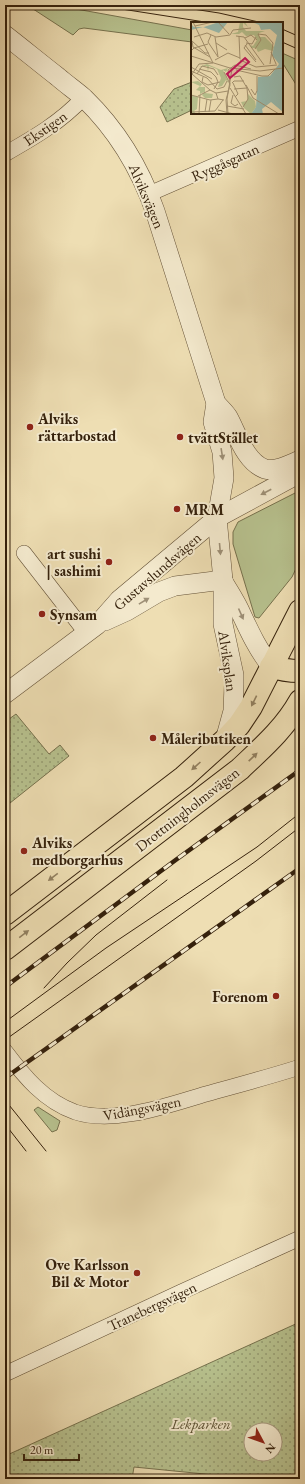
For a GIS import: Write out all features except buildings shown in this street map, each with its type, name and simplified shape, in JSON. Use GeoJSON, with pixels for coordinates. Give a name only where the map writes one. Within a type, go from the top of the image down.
{"type":"FeatureCollection","features":[{"type":"Feature","properties":{"kind":"main road","name":"Drottningholmsvägen"},"geometry":{"type":"LineString","coordinates":[[5,914],[184,777],[225,740],[251,707],[300,611]]}},
{"type":"Feature","properties":{"kind":"main road"},"geometry":{"type":"LineString","coordinates":[[271,666],[279,669],[300,671]]}},
{"type":"Feature","properties":{"kind":"main road","name":"Drottningholmsvägen"},"geometry":{"type":"LineString","coordinates":[[5,949],[240,769],[269,742],[285,724],[300,701]]}},
{"type":"Feature","properties":{"kind":"street","name":"Alviksvägen"},"geometry":{"type":"LineString","coordinates":[[5,35],[83,98],[104,119],[121,142],[137,168],[149,194],[216,403],[228,416],[236,436],[247,453],[256,464],[265,469],[274,469],[300,460]]}},
{"type":"Feature","properties":{"kind":"street","name":"Ekstigen"},"geometry":{"type":"LineString","coordinates":[[5,154],[42,132],[66,115],[83,98]]}},
{"type":"Feature","properties":{"kind":"street","name":"Ryggåsgatan"},"geometry":{"type":"LineString","coordinates":[[149,194],[300,128]]}},
{"type":"Feature","properties":{"kind":"street","name":"Alviksvägen"},"geometry":{"type":"LineString","coordinates":[[216,403],[213,422],[222,452],[224,478],[217,518]]}},
{"type":"Feature","properties":{"kind":"street"},"geometry":{"type":"LineString","coordinates":[[217,518],[300,473]]}},
{"type":"Feature","properties":{"kind":"street","name":"Alviksplan"},"geometry":{"type":"LineString","coordinates":[[217,518],[223,580],[223,624],[234,675],[233,711],[225,740]]}},
{"type":"Feature","properties":{"kind":"street","name":"Gustavslundsvägen"},"geometry":{"type":"LineString","coordinates":[[5,694],[92,629],[125,595],[217,518]]}},
{"type":"Feature","properties":{"kind":"street"},"geometry":{"type":"LineString","coordinates":[[24,553],[92,629]]}},
{"type":"Feature","properties":{"kind":"street","name":"Alviksplan"},"geometry":{"type":"LineString","coordinates":[[223,580],[239,608],[247,628],[265,659],[271,666]]}},
{"type":"Feature","properties":{"kind":"street","name":"Gustavslundsvägen"},"geometry":{"type":"LineString","coordinates":[[92,629],[128,611],[159,592],[175,586],[223,580]]}},
{"type":"Feature","properties":{"kind":"street","name":"Vidängsvägen"},"geometry":{"type":"LineString","coordinates":[[5,1051],[26,1078],[42,1093],[60,1105],[76,1112],[96,1116],[116,1116],[163,1106],[300,1067]]}},
{"type":"Feature","properties":{"kind":"street","name":"Tranebergsvägen"},"geometry":{"type":"LineString","coordinates":[[5,1374],[300,1238]]}},
{"type":"Feature","properties":{"kind":"green space"},"geometry":{"type":"Polygon","coordinates":[[[27,5],[54,5],[191,30],[191,42],[84,28],[79,29],[73,35],[27,5]]]}},
{"type":"Feature","properties":{"kind":"green space"},"geometry":{"type":"Polygon","coordinates":[[[283,53],[300,61],[300,91],[283,64],[283,53]]]}},
{"type":"Feature","properties":{"kind":"green space"},"geometry":{"type":"Polygon","coordinates":[[[191,82],[191,110],[167,122],[160,107],[174,89],[191,82]]]}},
{"type":"Feature","properties":{"kind":"green space"},"geometry":{"type":"Polygon","coordinates":[[[297,492],[300,492],[300,560],[292,577],[259,618],[255,617],[233,544],[233,532],[238,522],[297,492]]]}},
{"type":"Feature","properties":{"kind":"green space"},"geometry":{"type":"Polygon","coordinates":[[[16,714],[49,754],[60,745],[69,756],[5,807],[5,722],[16,714]]]}},
{"type":"Feature","properties":{"kind":"green space"},"geometry":{"type":"Polygon","coordinates":[[[38,1107],[60,1121],[57,1130],[52,1132],[34,1110],[38,1107]]]}},
{"type":"Feature","properties":{"kind":"green space","name":"Lekparken"},"geometry":{"type":"Polygon","coordinates":[[[300,1322],[300,1479],[255,1479],[134,1467],[132,1479],[5,1479],[5,1456],[300,1322]]]}},
{"type":"Feature","properties":{"kind":"tram line"},"geometry":{"type":"LineString","coordinates":[[96,5],[205,22]]}},
{"type":"Feature","properties":{"kind":"tram line"},"geometry":{"type":"LineString","coordinates":[[167,5],[219,13],[259,22]]}},
{"type":"Feature","properties":{"kind":"tram line"},"geometry":{"type":"LineString","coordinates":[[283,29],[300,37]]}},
{"type":"Feature","properties":{"kind":"tram line"},"geometry":{"type":"LineString","coordinates":[[283,42],[300,50]]}},
{"type":"Feature","properties":{"kind":"tram line"},"geometry":{"type":"LineString","coordinates":[[5,1022],[106,948],[257,847],[300,813]]}},
{"type":"Feature","properties":{"kind":"tram line"},"geometry":{"type":"LineString","coordinates":[[5,1040],[256,861],[300,827]]}},
{"type":"Feature","properties":{"kind":"tram line"},"geometry":{"type":"LineString","coordinates":[[44,988],[96,935],[167,880]]}},
{"type":"Feature","properties":{"kind":"tram line"},"geometry":{"type":"LineString","coordinates":[[5,1100],[46,1151]]}},
{"type":"Feature","properties":{"kind":"tram line"},"geometry":{"type":"LineString","coordinates":[[5,1124],[26,1151]]}},
{"type":"Feature","properties":{"kind":"railway"},"geometry":{"type":"LineString","coordinates":[[5,987],[300,770]]}},
{"type":"Feature","properties":{"kind":"railway"},"geometry":{"type":"LineString","coordinates":[[5,1078],[300,868]]}},
{"type":"Feature","properties":{"kind":"place","name":"Alviks rättarbostad"},"geometry":{"type":"Point","coordinates":[30,427]}},
{"type":"Feature","properties":{"kind":"place","name":"tvättStället"},"geometry":{"type":"Point","coordinates":[180,437]}},
{"type":"Feature","properties":{"kind":"place","name":"MRM"},"geometry":{"type":"Point","coordinates":[177,509]}},
{"type":"Feature","properties":{"kind":"place","name":"art sushi | sashimi"},"geometry":{"type":"Point","coordinates":[109,562]}},
{"type":"Feature","properties":{"kind":"place","name":"Synsam"},"geometry":{"type":"Point","coordinates":[42,614]}},
{"type":"Feature","properties":{"kind":"place","name":"Måleributiken"},"geometry":{"type":"Point","coordinates":[153,738]}},
{"type":"Feature","properties":{"kind":"place","name":"Alviks medborgarhus"},"geometry":{"type":"Point","coordinates":[24,851]}},
{"type":"Feature","properties":{"kind":"place","name":"Forenom"},"geometry":{"type":"Point","coordinates":[276,996]}},
{"type":"Feature","properties":{"kind":"place","name":"Ove Karlsson Bil & Motor"},"geometry":{"type":"Point","coordinates":[137,1273]}}]}
